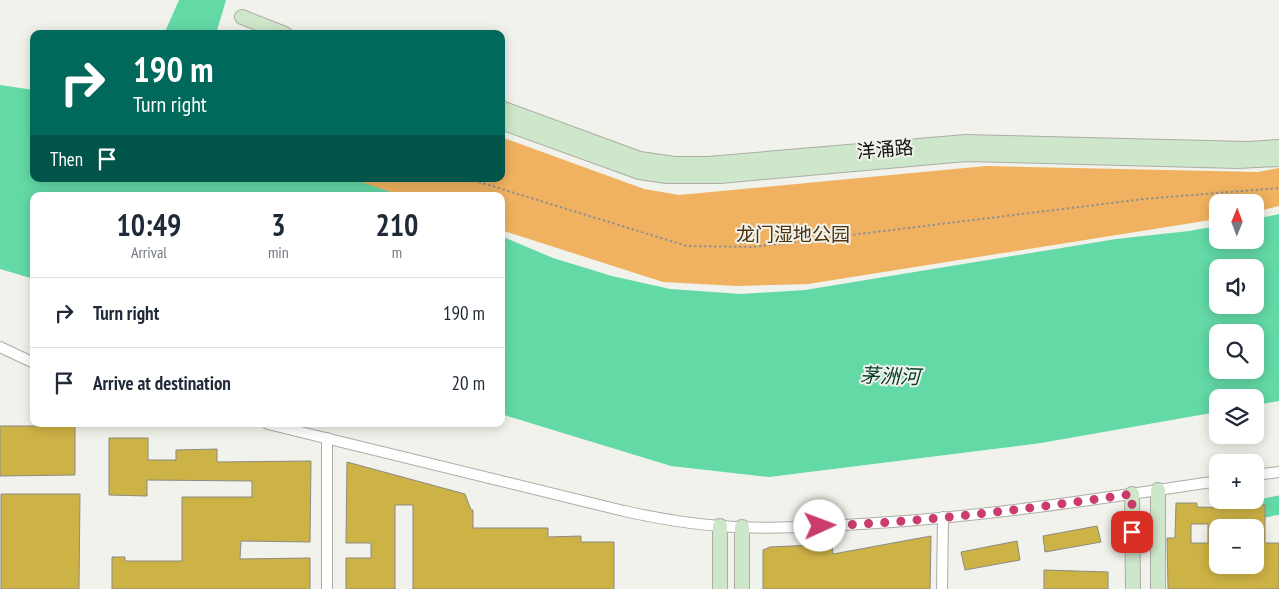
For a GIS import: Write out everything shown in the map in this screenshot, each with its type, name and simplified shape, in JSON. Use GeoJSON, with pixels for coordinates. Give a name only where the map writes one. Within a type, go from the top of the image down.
{"type":"FeatureCollection","features":[{"type":"Feature","properties":{"kind":"street"},"geometry":{"type":"LineString","coordinates":[[242,17],[275,30]]}},
{"type":"Feature","properties":{"kind":"street","name":"洋涌路"},"geometry":{"type":"LineString","coordinates":[[505,109],[640,159],[674,164],[708,164],[966,142],[1246,149],[1279,148]]}},
{"type":"Feature","properties":{"kind":"street","name":"洋涌路"},"geometry":{"type":"LineString","coordinates":[[505,123],[634,170],[653,175],[684,177],[720,176],[978,154],[1238,161],[1279,159]]}},
{"type":"Feature","properties":{"kind":"street"},"geometry":{"type":"LineString","coordinates":[[0,347],[30,362]]}},
{"type":"Feature","properties":{"kind":"street"},"geometry":{"type":"LineString","coordinates":[[281,427],[624,512],[657,518],[742,528],[838,525],[943,517],[1042,507],[1209,482]]}},
{"type":"Feature","properties":{"kind":"street"},"geometry":{"type":"LineString","coordinates":[[327,438],[327,589]]}},
{"type":"Feature","properties":{"kind":"street"},"geometry":{"type":"LineString","coordinates":[[1264,474],[1279,472]]}},
{"type":"Feature","properties":{"kind":"street"},"geometry":{"type":"LineString","coordinates":[[1158,490],[1158,589]]}},
{"type":"Feature","properties":{"kind":"street"},"geometry":{"type":"LineString","coordinates":[[1132,494],[1133,589]]}},
{"type":"Feature","properties":{"kind":"street"},"geometry":{"type":"LineString","coordinates":[[942,589],[943,517]]}},
{"type":"Feature","properties":{"kind":"street"},"geometry":{"type":"LineString","coordinates":[[720,526],[720,589]]}},
{"type":"Feature","properties":{"kind":"street"},"geometry":{"type":"LineString","coordinates":[[742,528],[742,589]]}},
{"type":"Feature","properties":{"kind":"path"},"geometry":{"type":"LineString","coordinates":[[479,182],[687,246],[753,248],[1144,199],[1279,188]]}},
{"type":"Feature","properties":{"kind":"green space","name":"龙门湿地公园"},"geometry":{"type":"Polygon","coordinates":[[[505,138],[644,189],[679,195],[986,166],[1258,172],[1279,168],[1279,206],[1264,210],[1264,194],[1209,194],[1209,220],[808,284],[736,286],[663,282],[505,231],[505,192],[381,192],[348,182],[505,182],[505,138]]]}},
{"type":"Feature","properties":{"kind":"water"},"geometry":{"type":"Polygon","coordinates":[[[179,0],[226,0],[217,30],[166,30],[179,0]]]}},
{"type":"Feature","properties":{"kind":"water"},"geometry":{"type":"Polygon","coordinates":[[[0,85],[30,89],[30,182],[361,182],[391,192],[30,192],[30,278],[0,269],[0,85]]]}},
{"type":"Feature","properties":{"kind":"water","name":"茅洲河"},"geometry":{"type":"Polygon","coordinates":[[[1279,214],[1279,401],[1264,404],[1264,389],[1209,389],[1209,413],[1041,443],[769,477],[671,466],[505,415],[505,238],[553,258],[612,276],[670,289],[741,294],[805,290],[1116,239],[1209,227],[1209,249],[1264,249],[1264,217],[1279,214]]]}},
{"type":"Feature","properties":{"kind":"building"},"geometry":{"type":"Polygon","coordinates":[[[0,426],[75,427],[75,475],[0,476],[0,426]]]}},
{"type":"Feature","properties":{"kind":"building"},"geometry":{"type":"Polygon","coordinates":[[[109,438],[148,438],[148,460],[176,460],[176,450],[217,449],[217,462],[311,461],[310,542],[241,541],[240,559],[310,558],[310,589],[112,589],[112,557],[125,557],[125,561],[182,561],[182,497],[252,497],[252,481],[147,480],[147,496],[109,495],[109,438]]]}},
{"type":"Feature","properties":{"kind":"building"},"geometry":{"type":"Polygon","coordinates":[[[347,462],[465,494],[471,510],[473,510],[473,528],[548,528],[548,537],[581,536],[581,542],[614,542],[614,589],[413,589],[413,505],[395,505],[395,589],[346,589],[346,558],[371,558],[371,543],[346,543],[347,462]]]}},
{"type":"Feature","properties":{"kind":"building"},"geometry":{"type":"Polygon","coordinates":[[[1,494],[80,494],[79,589],[1,589],[1,494]]]}},
{"type":"Feature","properties":{"kind":"building"},"geometry":{"type":"Polygon","coordinates":[[[1176,503],[1197,503],[1197,507],[1209,507],[1209,509],[1264,509],[1265,505],[1265,543],[1279,543],[1279,589],[1168,589],[1167,538],[1175,538],[1176,503]],[[1191,524],[1191,543],[1208,543],[1208,524],[1191,524]]]}},
{"type":"Feature","properties":{"kind":"building"},"geometry":{"type":"Polygon","coordinates":[[[1097,526],[1101,542],[1045,552],[1043,536],[1097,526]]]}},
{"type":"Feature","properties":{"kind":"building"},"geometry":{"type":"Polygon","coordinates":[[[931,536],[930,589],[763,589],[763,550],[770,547],[832,544],[833,554],[931,536]]]}},
{"type":"Feature","properties":{"kind":"building"},"geometry":{"type":"Polygon","coordinates":[[[1017,541],[1020,560],[965,570],[961,552],[1017,541]]]}},
{"type":"Feature","properties":{"kind":"building"},"geometry":{"type":"Polygon","coordinates":[[[1044,570],[1108,572],[1108,589],[1044,589],[1044,570]]]}},
{"type":"Feature","properties":{"kind":"waterway"},"geometry":{"type":"LineString","coordinates":[[1255,510],[1279,505]]}},
{"type":"Feature","properties":{"kind":"route"},"geometry":{"type":"LineString","coordinates":[[820,526],[908,521],[1042,507],[1132,494],[1132,532]]}}]}
